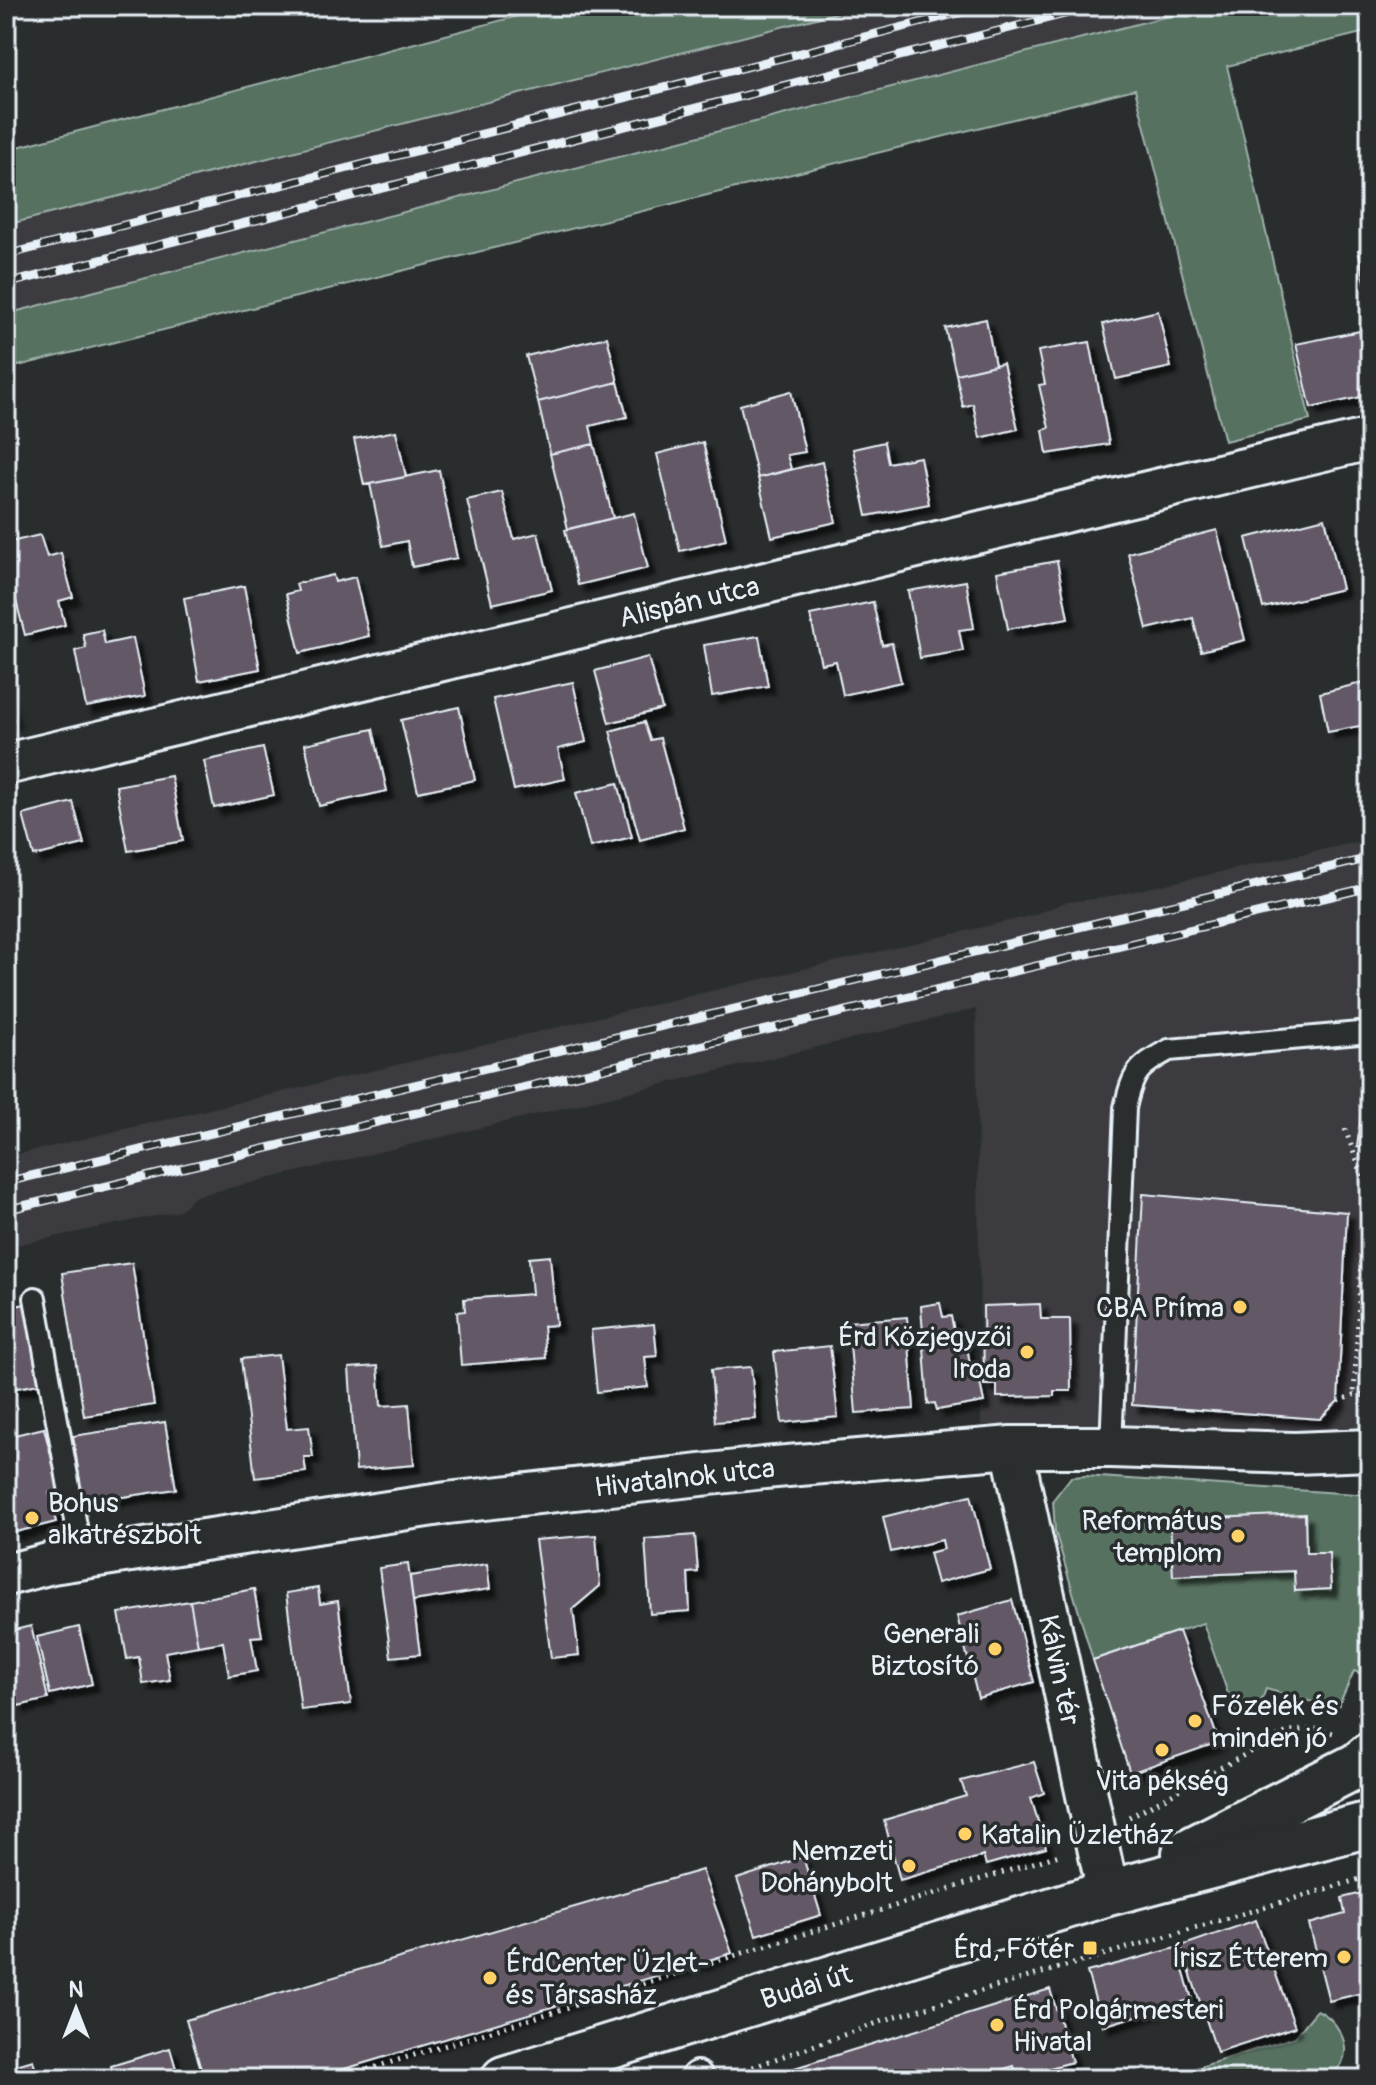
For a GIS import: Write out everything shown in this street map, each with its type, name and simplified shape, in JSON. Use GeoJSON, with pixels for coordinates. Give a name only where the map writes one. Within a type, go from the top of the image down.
{"type":"FeatureCollection","features":[{"type":"Feature","properties":{"kind":"main road","name":"Budai út"},"geometry":{"type":"LineString","coordinates":[[1108,1893],[1358,1765],[1356,1739]]}},
{"type":"Feature","properties":{"kind":"main road","name":"Budai út"},"geometry":{"type":"LineString","coordinates":[[504,2079],[1108,1893],[1370,1824]]}},
{"type":"Feature","properties":{"kind":"street","name":"Alispán utca"},"geometry":{"type":"LineString","coordinates":[[6,764],[1370,439]]}},
{"type":"Feature","properties":{"kind":"street","name":"Hivatalnok utca"},"geometry":{"type":"LineString","coordinates":[[6,1575],[82,1559],[447,1503],[764,1468],[1012,1447],[1295,1453],[1370,1450]]}},
{"type":"Feature","properties":{"kind":"street","name":"Kálvin tér"},"geometry":{"type":"LineString","coordinates":[[1012,1447],[1108,1893]]}},
{"type":"Feature","properties":{"kind":"lane"},"geometry":{"type":"LineString","coordinates":[[1111,1447],[1125,1108],[1132,1079],[1148,1061],[1169,1050],[1370,1032]]}},
{"type":"Feature","properties":{"kind":"lane"},"geometry":{"type":"LineString","coordinates":[[35,1298],[82,1559]]}},
{"type":"Feature","properties":{"kind":"path"},"geometry":{"type":"LineString","coordinates":[[1345,1129],[1365,1183],[1354,1395]]}},
{"type":"Feature","properties":{"kind":"path"},"geometry":{"type":"LineString","coordinates":[[1338,1401],[1354,1395],[1370,1396]]}},
{"type":"Feature","properties":{"kind":"path"},"geometry":{"type":"LineString","coordinates":[[337,2079],[1097,1843],[1137,1812],[1289,1731],[1317,1729],[1356,1739],[1370,1699]]}},
{"type":"Feature","properties":{"kind":"path"},"geometry":{"type":"LineString","coordinates":[[729,2075],[897,2016],[1370,1876]]}},
{"type":"Feature","properties":{"kind":"shaded area"},"geometry":{"type":"Polygon","coordinates":[[[864,6],[1207,6],[6,314],[6,225],[864,6]]]}},
{"type":"Feature","properties":{"kind":"shaded area"},"geometry":{"type":"Polygon","coordinates":[[[1370,839],[1370,1431],[981,1425],[976,1009],[196,1196],[179,1211],[6,1247],[6,1157],[1033,915],[1066,902],[1103,898],[1370,839]]]}},
{"type":"Feature","properties":{"kind":"green space"},"geometry":{"type":"Polygon","coordinates":[[[556,6],[864,6],[6,225],[6,150],[556,6]]]}},
{"type":"Feature","properties":{"kind":"green space"},"geometry":{"type":"Polygon","coordinates":[[[1207,6],[1370,6],[1370,31],[1227,66],[1310,420],[1225,441],[1135,89],[6,369],[6,314],[1207,6]]]}},
{"type":"Feature","properties":{"kind":"green space"},"geometry":{"type":"Polygon","coordinates":[[[1071,1477],[1370,1495],[1370,1670],[1367,1676],[1354,1671],[1337,1709],[1266,1689],[1257,1712],[1237,1719],[1203,1623],[1093,1660],[1055,1531],[1053,1500],[1071,1477]]]}},
{"type":"Feature","properties":{"kind":"green space"},"geometry":{"type":"Polygon","coordinates":[[[1317,2010],[1335,2025],[1345,2047],[1342,2063],[1330,2079],[1183,2079],[1187,2071],[1295,2037],[1317,2010]]]}},
{"type":"Feature","properties":{"kind":"building"},"geometry":{"type":"Polygon","coordinates":[[[1370,247],[1370,303],[1358,250],[1370,247]]]}},
{"type":"Feature","properties":{"kind":"building"},"geometry":{"type":"Polygon","coordinates":[[[1158,311],[1171,367],[1116,379],[1103,324],[1158,311]]]}},
{"type":"Feature","properties":{"kind":"building"},"geometry":{"type":"Polygon","coordinates":[[[986,319],[995,365],[956,374],[945,328],[986,319]]]}},
{"type":"Feature","properties":{"kind":"building"},"geometry":{"type":"Polygon","coordinates":[[[1360,331],[1370,375],[1370,395],[1311,408],[1296,344],[1360,331]]]}},
{"type":"Feature","properties":{"kind":"building"},"geometry":{"type":"Polygon","coordinates":[[[607,337],[618,382],[538,402],[526,356],[607,337]]]}},
{"type":"Feature","properties":{"kind":"building"},"geometry":{"type":"Polygon","coordinates":[[[1090,342],[1109,444],[1047,454],[1043,430],[1049,428],[1039,385],[1045,384],[1038,351],[1090,342]]]}},
{"type":"Feature","properties":{"kind":"building"},"geometry":{"type":"Polygon","coordinates":[[[1003,363],[1018,429],[980,438],[973,404],[963,407],[956,374],[1003,363]]]}},
{"type":"Feature","properties":{"kind":"building"},"geometry":{"type":"Polygon","coordinates":[[[618,382],[627,417],[590,426],[594,444],[550,454],[538,402],[618,382]]]}},
{"type":"Feature","properties":{"kind":"building"},"geometry":{"type":"Polygon","coordinates":[[[791,391],[805,452],[787,455],[791,469],[758,478],[740,405],[791,391]]]}},
{"type":"Feature","properties":{"kind":"building"},"geometry":{"type":"Polygon","coordinates":[[[396,431],[406,477],[364,485],[354,439],[396,431]]]}},
{"type":"Feature","properties":{"kind":"building"},"geometry":{"type":"Polygon","coordinates":[[[703,442],[726,540],[680,551],[657,454],[703,442]]]}},
{"type":"Feature","properties":{"kind":"building"},"geometry":{"type":"Polygon","coordinates":[[[884,442],[888,463],[920,457],[929,504],[867,516],[853,449],[884,442]]]}},
{"type":"Feature","properties":{"kind":"building"},"geometry":{"type":"Polygon","coordinates":[[[594,444],[613,518],[568,529],[550,454],[594,444]]]}},
{"type":"Feature","properties":{"kind":"building"},"geometry":{"type":"Polygon","coordinates":[[[822,462],[836,522],[772,537],[758,478],[822,462]]]}},
{"type":"Feature","properties":{"kind":"building"},"geometry":{"type":"Polygon","coordinates":[[[439,470],[457,558],[412,567],[407,541],[383,546],[370,484],[439,470]]]}},
{"type":"Feature","properties":{"kind":"building"},"geometry":{"type":"Polygon","coordinates":[[[502,492],[514,539],[538,533],[552,590],[492,604],[467,500],[502,492]]]}},
{"type":"Feature","properties":{"kind":"building"},"geometry":{"type":"Polygon","coordinates":[[[634,513],[648,568],[578,585],[565,530],[634,513]]]}},
{"type":"Feature","properties":{"kind":"building"},"geometry":{"type":"Polygon","coordinates":[[[1325,518],[1342,589],[1263,608],[1246,538],[1325,518]]]}},
{"type":"Feature","properties":{"kind":"building"},"geometry":{"type":"Polygon","coordinates":[[[1217,530],[1245,640],[1201,651],[1193,618],[1147,629],[1128,553],[1217,530]]]}},
{"type":"Feature","properties":{"kind":"building"},"geometry":{"type":"Polygon","coordinates":[[[40,535],[47,557],[61,553],[73,597],[59,601],[65,625],[25,635],[6,563],[6,543],[40,535]]]}},
{"type":"Feature","properties":{"kind":"building"},"geometry":{"type":"Polygon","coordinates":[[[1057,561],[1068,618],[1008,629],[997,572],[1057,561]]]}},
{"type":"Feature","properties":{"kind":"building"},"geometry":{"type":"Polygon","coordinates":[[[333,575],[335,582],[355,577],[369,636],[300,653],[286,594],[298,591],[296,584],[333,575]]]}},
{"type":"Feature","properties":{"kind":"building"},"geometry":{"type":"Polygon","coordinates":[[[966,581],[974,628],[959,630],[963,651],[920,658],[908,591],[966,581]]]}},
{"type":"Feature","properties":{"kind":"building"},"geometry":{"type":"Polygon","coordinates":[[[244,586],[260,669],[199,681],[184,598],[244,586]]]}},
{"type":"Feature","properties":{"kind":"building"},"geometry":{"type":"Polygon","coordinates":[[[873,602],[882,645],[892,643],[901,682],[843,695],[836,661],[821,664],[810,615],[873,602]]]}},
{"type":"Feature","properties":{"kind":"building"},"geometry":{"type":"Polygon","coordinates":[[[102,630],[105,644],[133,638],[145,696],[86,707],[75,651],[86,648],[83,634],[102,630]]]}},
{"type":"Feature","properties":{"kind":"building"},"geometry":{"type":"Polygon","coordinates":[[[759,636],[768,686],[712,696],[704,645],[759,636]]]}},
{"type":"Feature","properties":{"kind":"building"},"geometry":{"type":"Polygon","coordinates":[[[1370,645],[1370,680],[1363,647],[1370,645]]]}},
{"type":"Feature","properties":{"kind":"building"},"geometry":{"type":"Polygon","coordinates":[[[648,657],[662,709],[609,723],[595,671],[648,657]]]}},
{"type":"Feature","properties":{"kind":"building"},"geometry":{"type":"Polygon","coordinates":[[[1370,681],[1370,724],[1328,732],[1320,693],[1370,681]]]}},
{"type":"Feature","properties":{"kind":"building"},"geometry":{"type":"Polygon","coordinates":[[[573,682],[586,742],[558,749],[565,779],[514,790],[493,699],[573,682]]]}},
{"type":"Feature","properties":{"kind":"building"},"geometry":{"type":"Polygon","coordinates":[[[6,690],[13,721],[6,723],[6,690]]]}},
{"type":"Feature","properties":{"kind":"building"},"geometry":{"type":"Polygon","coordinates":[[[459,707],[475,780],[418,792],[401,720],[459,707]]]}},
{"type":"Feature","properties":{"kind":"building"},"geometry":{"type":"Polygon","coordinates":[[[644,722],[650,740],[660,738],[684,828],[640,840],[610,731],[644,722]]]}},
{"type":"Feature","properties":{"kind":"building"},"geometry":{"type":"Polygon","coordinates":[[[373,729],[387,791],[319,806],[305,744],[373,729]]]}},
{"type":"Feature","properties":{"kind":"building"},"geometry":{"type":"Polygon","coordinates":[[[263,748],[274,795],[214,808],[204,761],[263,748]]]}},
{"type":"Feature","properties":{"kind":"building"},"geometry":{"type":"Polygon","coordinates":[[[171,776],[183,841],[128,851],[116,786],[171,776]]]}},
{"type":"Feature","properties":{"kind":"building"},"geometry":{"type":"Polygon","coordinates":[[[618,783],[632,837],[590,847],[576,793],[618,783]]]}},
{"type":"Feature","properties":{"kind":"building"},"geometry":{"type":"Polygon","coordinates":[[[73,802],[84,844],[34,856],[23,815],[73,802]]]}},
{"type":"Feature","properties":{"kind":"building"},"geometry":{"type":"Polygon","coordinates":[[[1362,1108],[1370,1109],[1370,1148],[1357,1147],[1362,1108]]]}},
{"type":"Feature","properties":{"kind":"building","name":"CBA Príma"},"geometry":{"type":"Polygon","coordinates":[[[1143,1194],[1347,1212],[1338,1401],[1320,1419],[1132,1405],[1143,1194]]]}},
{"type":"Feature","properties":{"kind":"building"},"geometry":{"type":"Polygon","coordinates":[[[550,1256],[556,1325],[543,1326],[546,1358],[461,1365],[457,1312],[465,1311],[464,1299],[532,1294],[529,1258],[550,1256]]]}},
{"type":"Feature","properties":{"kind":"building"},"geometry":{"type":"Polygon","coordinates":[[[132,1263],[154,1405],[84,1416],[62,1273],[132,1263]]]}},
{"type":"Feature","properties":{"kind":"building"},"geometry":{"type":"Polygon","coordinates":[[[940,1303],[943,1317],[951,1316],[955,1336],[965,1335],[970,1364],[976,1364],[984,1402],[937,1410],[935,1403],[928,1404],[921,1306],[940,1303]]]}},
{"type":"Feature","properties":{"kind":"building"},"geometry":{"type":"Polygon","coordinates":[[[25,1304],[39,1384],[6,1390],[6,1308],[25,1304]]]}},
{"type":"Feature","properties":{"kind":"building","name":"Érd Közjegyzői Iroda"},"geometry":{"type":"Polygon","coordinates":[[[1040,1304],[1041,1319],[1070,1319],[1071,1391],[1054,1391],[1054,1396],[997,1397],[997,1385],[984,1385],[983,1306],[1040,1304]]]}},
{"type":"Feature","properties":{"kind":"building"},"geometry":{"type":"Polygon","coordinates":[[[907,1317],[914,1409],[856,1413],[848,1322],[907,1317]]]}},
{"type":"Feature","properties":{"kind":"building"},"geometry":{"type":"Polygon","coordinates":[[[654,1324],[657,1356],[645,1357],[648,1387],[597,1392],[591,1330],[654,1324]]]}},
{"type":"Feature","properties":{"kind":"building"},"geometry":{"type":"Polygon","coordinates":[[[830,1346],[838,1417],[782,1423],[774,1352],[830,1346]]]}},
{"type":"Feature","properties":{"kind":"building"},"geometry":{"type":"Polygon","coordinates":[[[278,1355],[287,1429],[309,1427],[313,1457],[304,1457],[306,1472],[255,1478],[241,1359],[278,1355]]]}},
{"type":"Feature","properties":{"kind":"building"},"geometry":{"type":"Polygon","coordinates":[[[378,1366],[381,1406],[409,1404],[414,1465],[356,1470],[349,1368],[378,1366]]]}},
{"type":"Feature","properties":{"kind":"building"},"geometry":{"type":"Polygon","coordinates":[[[751,1367],[756,1419],[715,1422],[711,1370],[751,1367]]]}},
{"type":"Feature","properties":{"kind":"building"},"geometry":{"type":"Polygon","coordinates":[[[165,1422],[176,1489],[83,1503],[73,1436],[165,1422]]]}},
{"type":"Feature","properties":{"kind":"building"},"geometry":{"type":"Polygon","coordinates":[[[44,1428],[60,1491],[49,1493],[56,1522],[12,1533],[6,1509],[6,1437],[44,1428]]]}},
{"type":"Feature","properties":{"kind":"building"},"geometry":{"type":"Polygon","coordinates":[[[971,1495],[990,1569],[937,1583],[929,1553],[944,1549],[942,1540],[891,1552],[883,1517],[971,1495]]]}},
{"type":"Feature","properties":{"kind":"building","name":"Református templom"},"geometry":{"type":"Polygon","coordinates":[[[1305,1514],[1306,1553],[1329,1553],[1331,1589],[1295,1591],[1294,1571],[1173,1576],[1170,1520],[1305,1514]]]}},
{"type":"Feature","properties":{"kind":"building"},"geometry":{"type":"Polygon","coordinates":[[[596,1535],[600,1586],[573,1609],[579,1655],[551,1658],[535,1540],[596,1535]]]}},
{"type":"Feature","properties":{"kind":"building"},"geometry":{"type":"Polygon","coordinates":[[[695,1535],[698,1572],[688,1573],[690,1611],[650,1614],[645,1539],[695,1535]]]}},
{"type":"Feature","properties":{"kind":"building"},"geometry":{"type":"Polygon","coordinates":[[[408,1564],[420,1654],[391,1657],[379,1568],[408,1564]]]}},
{"type":"Feature","properties":{"kind":"building"},"geometry":{"type":"Polygon","coordinates":[[[487,1564],[490,1589],[413,1601],[410,1576],[487,1564]]]}},
{"type":"Feature","properties":{"kind":"building"},"geometry":{"type":"Polygon","coordinates":[[[318,1588],[320,1604],[338,1601],[351,1704],[301,1710],[286,1593],[318,1588]]]}},
{"type":"Feature","properties":{"kind":"building"},"geometry":{"type":"Polygon","coordinates":[[[254,1589],[262,1636],[251,1637],[257,1671],[229,1676],[223,1642],[198,1646],[190,1601],[254,1589]]]}},
{"type":"Feature","properties":{"kind":"building","name":"Generali Biztosító"},"geometry":{"type":"Polygon","coordinates":[[[1012,1600],[1034,1682],[978,1698],[957,1616],[1012,1600]]]}},
{"type":"Feature","properties":{"kind":"building"},"geometry":{"type":"Polygon","coordinates":[[[190,1601],[198,1646],[165,1652],[170,1680],[143,1684],[139,1657],[127,1659],[119,1613],[190,1601]]]}},
{"type":"Feature","properties":{"kind":"building"},"geometry":{"type":"Polygon","coordinates":[[[31,1626],[48,1699],[18,1706],[14,1690],[6,1692],[6,1632],[31,1626]]]}},
{"type":"Feature","properties":{"kind":"building"},"geometry":{"type":"Polygon","coordinates":[[[79,1627],[92,1684],[50,1694],[37,1637],[79,1627]]]}},
{"type":"Feature","properties":{"kind":"building"},"geometry":{"type":"Polygon","coordinates":[[[1179,1631],[1219,1742],[1130,1773],[1093,1660],[1179,1631]]]}},
{"type":"Feature","properties":{"kind":"building","name":"Katalin Üzletház"},"geometry":{"type":"Polygon","coordinates":[[[1034,1762],[1044,1793],[1031,1798],[1046,1848],[986,1865],[983,1856],[900,1880],[884,1820],[966,1796],[961,1781],[1034,1762]]]}},
{"type":"Feature","properties":{"kind":"building"},"geometry":{"type":"Polygon","coordinates":[[[803,1857],[821,1915],[756,1935],[737,1879],[803,1857]]]}},
{"type":"Feature","properties":{"kind":"building","name":"ÉrdCenter Üzlet- és Társasház"},"geometry":{"type":"Polygon","coordinates":[[[702,1870],[732,1953],[311,2079],[204,2079],[186,2020],[702,1870]]]}},
{"type":"Feature","properties":{"kind":"building","name":"Írisz Étterem"},"geometry":{"type":"Polygon","coordinates":[[[1370,1891],[1370,1991],[1329,2001],[1309,1924],[1345,1914],[1342,1898],[1370,1891]]]}},
{"type":"Feature","properties":{"kind":"building"},"geometry":{"type":"Polygon","coordinates":[[[1256,1920],[1295,2027],[1217,2052],[1181,1946],[1256,1920]]]}},
{"type":"Feature","properties":{"kind":"building"},"geometry":{"type":"Polygon","coordinates":[[[1176,1948],[1192,1999],[1103,2026],[1087,1972],[1176,1948]]]}},
{"type":"Feature","properties":{"kind":"building","name":"Érd Polgármesteri Hivatal"},"geometry":{"type":"Polygon","coordinates":[[[1050,1989],[1072,2062],[1017,2077],[1014,2066],[971,2079],[759,2079],[1050,1989]]]}},
{"type":"Feature","properties":{"kind":"building"},"geometry":{"type":"Polygon","coordinates":[[[170,2048],[179,2079],[114,2079],[111,2066],[170,2048]]]}},
{"type":"Feature","properties":{"kind":"building"},"geometry":{"type":"Polygon","coordinates":[[[33,2060],[38,2079],[6,2079],[6,2068],[33,2060]]]}},
{"type":"Feature","properties":{"kind":"railway"},"geometry":{"type":"LineString","coordinates":[[6,255],[986,6]]}},
{"type":"Feature","properties":{"kind":"railway"},"geometry":{"type":"LineString","coordinates":[[6,284],[1096,6]]}},
{"type":"Feature","properties":{"kind":"railway"},"geometry":{"type":"LineString","coordinates":[[6,1182],[1370,858]]}},
{"type":"Feature","properties":{"kind":"railway"},"geometry":{"type":"LineString","coordinates":[[6,1210],[1370,887]]}},
{"type":"Feature","properties":{"kind":"place","name":"CBA Príma"},"geometry":{"type":"Point","coordinates":[1240,1307]}},
{"type":"Feature","properties":{"kind":"place","name":"Érd Közjegyzői Iroda"},"geometry":{"type":"Point","coordinates":[1027,1352]}},
{"type":"Feature","properties":{"kind":"place","name":"Bohus alkatrészbolt"},"geometry":{"type":"Point","coordinates":[32,1518]}},
{"type":"Feature","properties":{"kind":"place","name":"Református templom"},"geometry":{"type":"Point","coordinates":[1238,1536]}},
{"type":"Feature","properties":{"kind":"place","name":"Generali Biztosító"},"geometry":{"type":"Point","coordinates":[995,1649]}},
{"type":"Feature","properties":{"kind":"place","name":"Főzelék és minden jó"},"geometry":{"type":"Point","coordinates":[1195,1721]}},
{"type":"Feature","properties":{"kind":"place","name":"Vita pékség"},"geometry":{"type":"Point","coordinates":[1162,1750]}},
{"type":"Feature","properties":{"kind":"place","name":"Katalin Üzletház"},"geometry":{"type":"Point","coordinates":[965,1834]}},
{"type":"Feature","properties":{"kind":"place","name":"Nemzeti Dohánybolt"},"geometry":{"type":"Point","coordinates":[909,1866]}},
{"type":"Feature","properties":{"kind":"place","name":"Érd, Főtér"},"geometry":{"type":"Point","coordinates":[1090,1948]}},
{"type":"Feature","properties":{"kind":"place","name":"Írisz Étterem"},"geometry":{"type":"Point","coordinates":[1344,1957]}},
{"type":"Feature","properties":{"kind":"place","name":"ÉrdCenter Üzlet- és Társasház"},"geometry":{"type":"Point","coordinates":[490,1978]}},
{"type":"Feature","properties":{"kind":"place","name":"Érd Polgármesteri Hivatal"},"geometry":{"type":"Point","coordinates":[997,2025]}}]}
